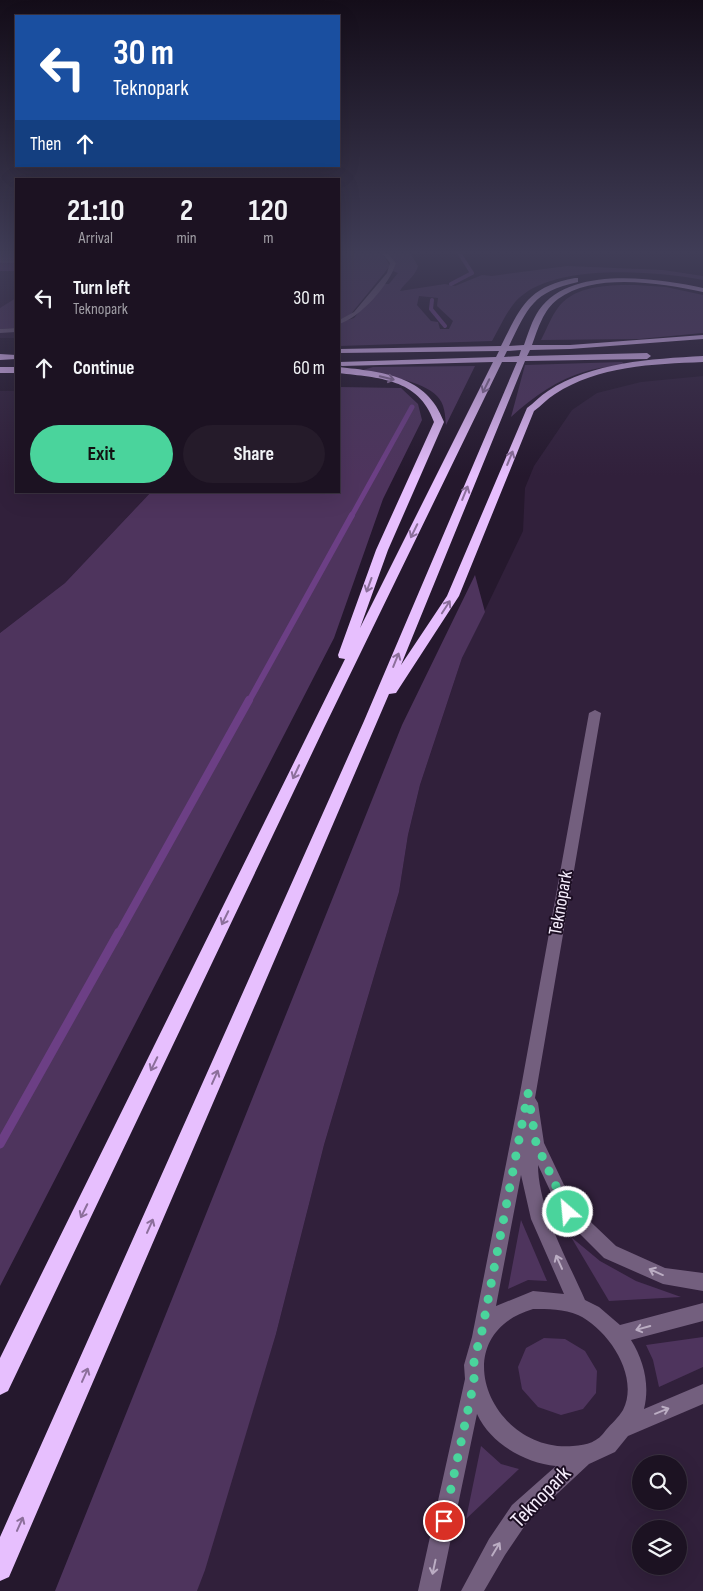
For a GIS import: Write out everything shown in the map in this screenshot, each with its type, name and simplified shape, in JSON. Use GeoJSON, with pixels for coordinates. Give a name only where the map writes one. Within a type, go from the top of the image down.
{"type":"FeatureCollection","features":[{"type":"Feature","properties":{"kind":"highway"},"geometry":{"type":"LineString","coordinates":[[0,1383],[317,728],[515,327]]}},
{"type":"Feature","properties":{"kind":"highway"},"geometry":{"type":"LineString","coordinates":[[0,1568],[371,721],[536,327]]}},
{"type":"Feature","properties":{"kind":"highway"},"geometry":{"type":"LineString","coordinates":[[570,347],[703,337]]}},
{"type":"Feature","properties":{"kind":"highway"},"geometry":{"type":"LineString","coordinates":[[340,351],[703,346]]}},
{"type":"Feature","properties":{"kind":"highway"},"geometry":{"type":"LineString","coordinates":[[340,363],[703,355]]}},
{"type":"Feature","properties":{"kind":"highway"},"geometry":{"type":"LineString","coordinates":[[0,357],[15,357]]}},
{"type":"Feature","properties":{"kind":"highway"},"geometry":{"type":"LineString","coordinates":[[371,721],[453,596],[530,410],[554,391],[592,374],[652,362],[703,359]]}},
{"type":"Feature","properties":{"kind":"highway"},"geometry":{"type":"LineString","coordinates":[[0,370],[15,370]]}},
{"type":"Feature","properties":{"kind":"highway"},"geometry":{"type":"LineString","coordinates":[[317,728],[382,550],[439,422],[436,410],[430,400],[409,386],[386,378],[340,370]]}},
{"type":"Feature","properties":{"kind":"street"},"geometry":{"type":"LineString","coordinates":[[0,331],[15,330]]}},
{"type":"Feature","properties":{"kind":"street","name":"Teknopark"},"geometry":{"type":"LineString","coordinates":[[481,1336],[528,1093],[595,713]]}},
{"type":"Feature","properties":{"kind":"street","name":"Teknopark"},"geometry":{"type":"LineString","coordinates":[[528,1093],[536,1143],[568,1212],[610,1252],[663,1276],[703,1282]]}},
{"type":"Feature","properties":{"kind":"street","name":"Teknopark"},"geometry":{"type":"LineString","coordinates":[[528,1093],[529,1173],[540,1219],[579,1306]]}},
{"type":"Feature","properties":{"kind":"street"},"geometry":{"type":"LineString","coordinates":[[429,1591],[474,1382],[474,1358],[481,1336],[494,1319],[512,1306],[533,1300],[556,1300],[579,1306],[600,1318],[617,1335],[635,1374],[636,1394],[632,1414],[606,1446],[582,1456],[553,1458],[525,1449],[500,1432],[483,1408],[474,1382]]}},
{"type":"Feature","properties":{"kind":"street"},"geometry":{"type":"LineString","coordinates":[[617,1335],[703,1312]]}},
{"type":"Feature","properties":{"kind":"street"},"geometry":{"type":"LineString","coordinates":[[620,1428],[703,1394]]}},
{"type":"Feature","properties":{"kind":"street","name":"Teknopark"},"geometry":{"type":"LineString","coordinates":[[472,1591],[497,1547],[520,1513],[582,1456]]}},
{"type":"Feature","properties":{"kind":"shaded area"},"geometry":{"type":"Polygon","coordinates":[[[0,327],[15,327],[15,338],[0,338],[0,327]]]}},
{"type":"Feature","properties":{"kind":"shaded area"},"geometry":{"type":"Polygon","coordinates":[[[0,327],[15,327],[15,328],[0,329],[0,327]]]}},
{"type":"Feature","properties":{"kind":"shaded area"},"geometry":{"type":"Polygon","coordinates":[[[340,327],[439,327],[440,329],[449,329],[450,327],[500,327],[492,341],[340,346],[340,327]]]}},
{"type":"Feature","properties":{"kind":"shaded area"},"geometry":{"type":"Polygon","coordinates":[[[547,327],[703,327],[703,333],[639,339],[541,340],[547,327]]]}},
{"type":"Feature","properties":{"kind":"shaded area"},"geometry":{"type":"Polygon","coordinates":[[[622,362],[625,365],[576,374],[537,396],[511,417],[525,365],[622,362]]]}},
{"type":"Feature","properties":{"kind":"shaded area"},"geometry":{"type":"Polygon","coordinates":[[[475,366],[446,425],[442,402],[431,391],[413,382],[363,370],[373,367],[475,366]]]}},
{"type":"Feature","properties":{"kind":"shaded area"},"geometry":{"type":"Polygon","coordinates":[[[703,376],[703,1591],[197,1591],[276,1334],[324,1145],[399,892],[408,835],[420,785],[462,658],[523,531],[525,488],[534,466],[572,410],[597,393],[641,382],[703,376]]]}},
{"type":"Feature","properties":{"kind":"shaded area"},"geometry":{"type":"Polygon","coordinates":[[[340,387],[401,388],[418,404],[422,420],[383,499],[334,638],[0,1286],[0,633],[65,583],[150,493],[340,493],[340,387]]]}},
{"type":"Feature","properties":{"kind":"shaded area"},"geometry":{"type":"Polygon","coordinates":[[[0,391],[15,391],[15,493],[150,493],[65,583],[0,633],[0,391]]]}},
{"type":"Feature","properties":{"kind":"shaded area"},"geometry":{"type":"Polygon","coordinates":[[[475,575],[485,612],[462,658],[420,785],[408,835],[399,892],[324,1145],[276,1334],[197,1591],[55,1591],[402,725],[475,575]]]}},
{"type":"Feature","properties":{"kind":"shaded area"},"geometry":{"type":"Polygon","coordinates":[[[521,1220],[547,1281],[528,1280],[508,1289],[521,1220]]]}},
{"type":"Feature","properties":{"kind":"shaded area"},"geometry":{"type":"Polygon","coordinates":[[[571,1237],[600,1261],[636,1281],[681,1297],[609,1301],[571,1237]]]}},
{"type":"Feature","properties":{"kind":"shaded area"},"geometry":{"type":"Polygon","coordinates":[[[703,1337],[703,1367],[659,1387],[653,1360],[646,1345],[703,1337]]]}},
{"type":"Feature","properties":{"kind":"shaded area"},"geometry":{"type":"Polygon","coordinates":[[[544,1338],[565,1339],[585,1351],[597,1371],[596,1393],[583,1409],[561,1415],[538,1407],[522,1389],[518,1367],[526,1348],[544,1338]]]}},
{"type":"Feature","properties":{"kind":"shaded area"},"geometry":{"type":"Polygon","coordinates":[[[481,1446],[501,1464],[519,1469],[466,1519],[481,1446]]]}},
{"type":"Feature","properties":{"kind":"waterway"},"geometry":{"type":"LineString","coordinates":[[351,517],[412,407]]}},
{"type":"Feature","properties":{"kind":"waterway"},"geometry":{"type":"LineString","coordinates":[[249,701],[352,515]]}},
{"type":"Feature","properties":{"kind":"waterway"},"geometry":{"type":"LineString","coordinates":[[119,933],[249,700]]}},
{"type":"Feature","properties":{"kind":"waterway"},"geometry":{"type":"LineString","coordinates":[[0,1144],[119,932]]}},
{"type":"Feature","properties":{"kind":"route"},"geometry":{"type":"LineString","coordinates":[[444,1521],[474,1382],[474,1358],[481,1336],[528,1093],[536,1143],[568,1212]]}}]}
